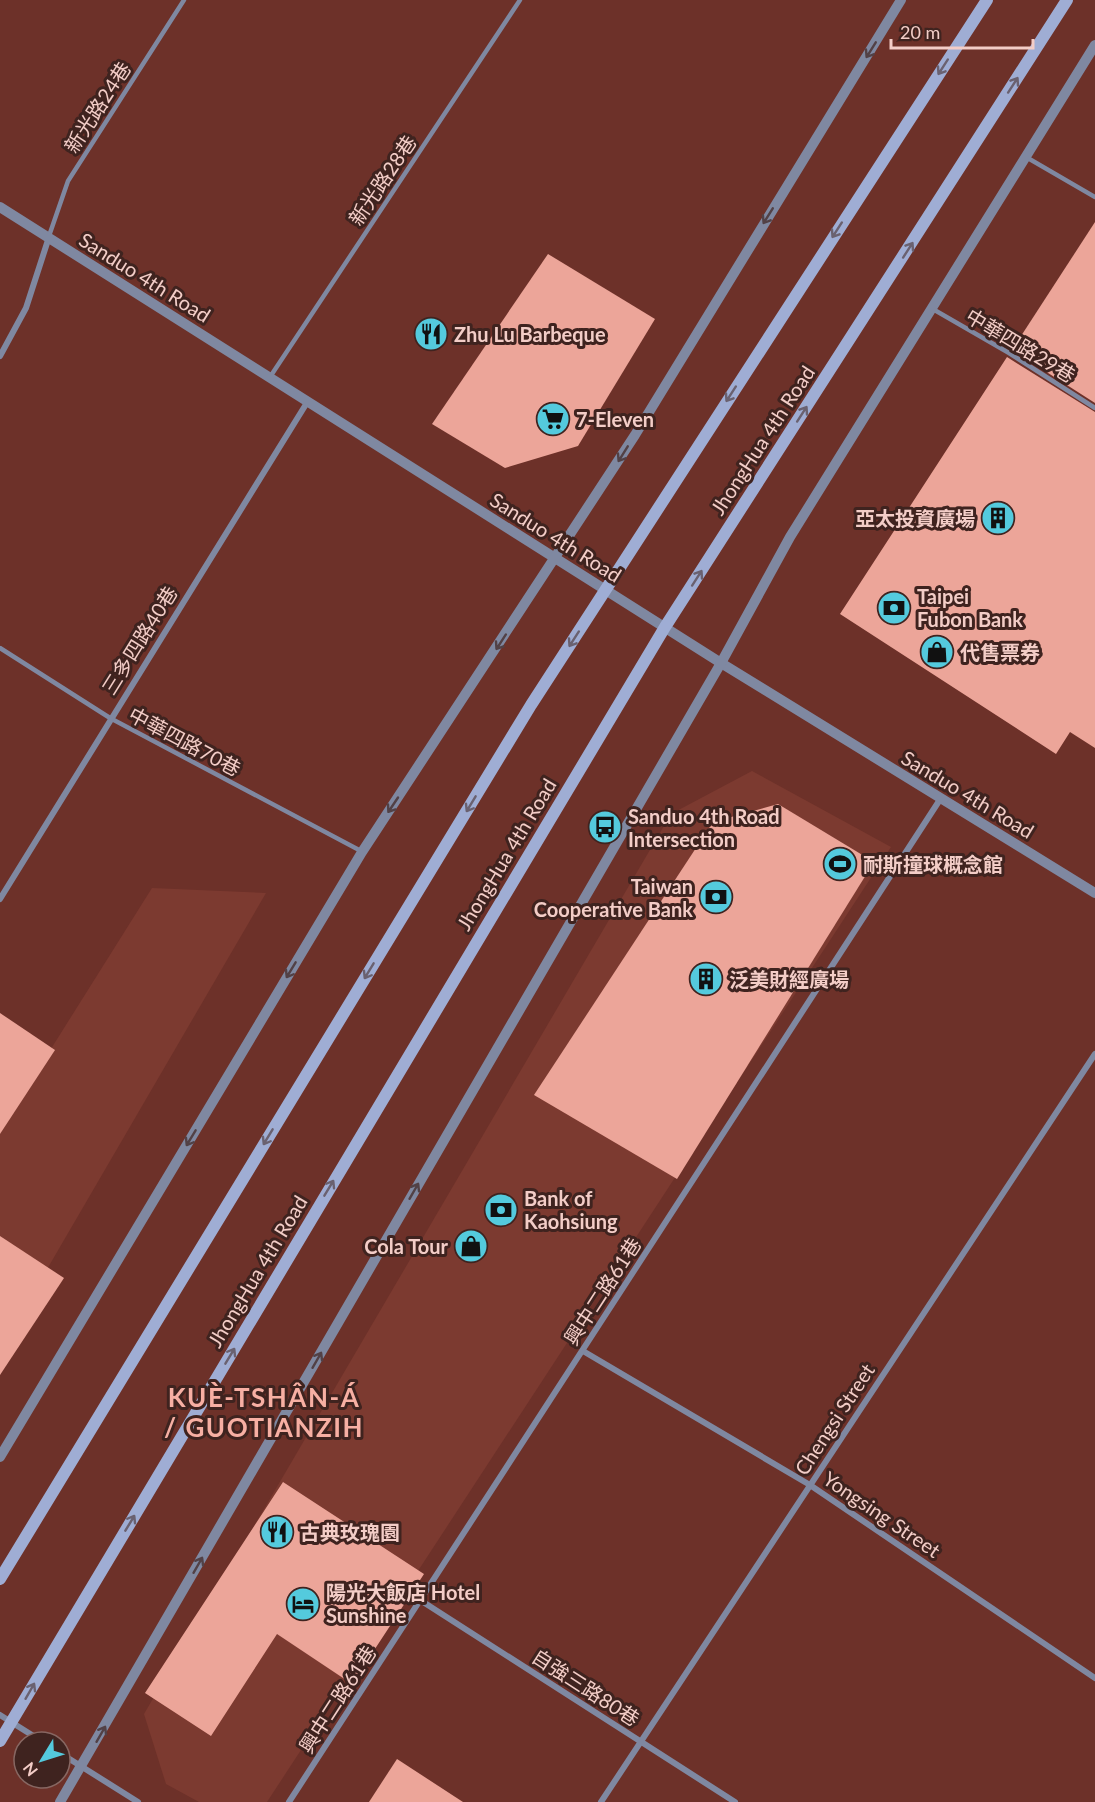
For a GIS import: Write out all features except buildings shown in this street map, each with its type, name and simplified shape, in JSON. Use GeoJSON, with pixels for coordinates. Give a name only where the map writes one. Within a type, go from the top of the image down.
{"type":"FeatureCollection","features":[{"type":"Feature","properties":{"kind":"main road"},"geometry":{"type":"LineString","coordinates":[[0,1579],[531,705],[987,0]]}},
{"type":"Feature","properties":{"kind":"main road","name":"JhongHua 4th Road"},"geometry":{"type":"LineString","coordinates":[[0,1741],[665,627],[1067,0]]}},
{"type":"Feature","properties":{"kind":"street"},"geometry":{"type":"LineString","coordinates":[[0,1457],[362,852],[556,558],[901,0]]}},
{"type":"Feature","properties":{"kind":"street"},"geometry":{"type":"LineString","coordinates":[[60,1802],[644,791],[721,663],[790,537],[1024,156],[1095,45]]}},
{"type":"Feature","properties":{"kind":"street","name":"Sanduo 4th Road"},"geometry":{"type":"LineString","coordinates":[[0,207],[721,663],[1095,893]]}},
{"type":"Feature","properties":{"kind":"street"},"geometry":{"type":"LineString","coordinates":[[0,356],[26,308],[49,237]]}},
{"type":"Feature","properties":{"kind":"street","name":"三多四路40巷"},"geometry":{"type":"LineString","coordinates":[[0,898],[308,400]]}},
{"type":"Feature","properties":{"kind":"street","name":"興中二路61巷"},"geometry":{"type":"LineString","coordinates":[[289,1802],[941,798]]}},
{"type":"Feature","properties":{"kind":"street","name":"Chengsi Street"},"geometry":{"type":"LineString","coordinates":[[601,1802],[1095,1054]]}},
{"type":"Feature","properties":{"kind":"street","name":"Yongsing Street"},"geometry":{"type":"LineString","coordinates":[[583,1351],[810,1485],[1095,1678]]}},
{"type":"Feature","properties":{"kind":"street","name":"自強三路80巷"},"geometry":{"type":"LineString","coordinates":[[420,1600],[735,1802]]}},
{"type":"Feature","properties":{"kind":"street"},"geometry":{"type":"LineString","coordinates":[[0,1714],[24,1730]]}},
{"type":"Feature","properties":{"kind":"street"},"geometry":{"type":"LineString","coordinates":[[72,1761],[138,1802]]}},
{"type":"Feature","properties":{"kind":"lane","name":"新光路24巷"},"geometry":{"type":"LineString","coordinates":[[49,237],[68,180],[184,0]]}},
{"type":"Feature","properties":{"kind":"lane","name":"新光路28巷"},"geometry":{"type":"LineString","coordinates":[[270,377],[520,0]]}},
{"type":"Feature","properties":{"kind":"lane"},"geometry":{"type":"LineString","coordinates":[[1024,156],[1095,197]]}},
{"type":"Feature","properties":{"kind":"lane","name":"中華四路29巷"},"geometry":{"type":"LineString","coordinates":[[930,308],[1009,352],[1095,408]]}},
{"type":"Feature","properties":{"kind":"lane","name":"中華四路70巷"},"geometry":{"type":"LineString","coordinates":[[0,648],[110,718],[362,852]]}},
{"type":"Feature","properties":{"kind":"shaded area"},"geometry":{"type":"Polygon","coordinates":[[[752,771],[891,847],[267,1802],[199,1802],[166,1784],[144,1714],[671,814],[752,771]]]}},
{"type":"Feature","properties":{"kind":"shaded area"},"geometry":{"type":"Polygon","coordinates":[[[152,888],[266,893],[0,1350],[0,1130],[152,888]]]}},
{"type":"Feature","properties":{"kind":"place","name":"Zhu Lu Barbeque"},"geometry":{"type":"Point","coordinates":[431,334]}},
{"type":"Feature","properties":{"kind":"place","name":"7-Eleven"},"geometry":{"type":"Point","coordinates":[553,419]}},
{"type":"Feature","properties":{"kind":"place","name":"亞太投資廣場"},"geometry":{"type":"Point","coordinates":[998,518]}},
{"type":"Feature","properties":{"kind":"place","name":"Taipei Fubon Bank"},"geometry":{"type":"Point","coordinates":[894,608]}},
{"type":"Feature","properties":{"kind":"place","name":"代售票券"},"geometry":{"type":"Point","coordinates":[937,652]}},
{"type":"Feature","properties":{"kind":"place","name":"Sanduo 4th Road Intersection"},"geometry":{"type":"Point","coordinates":[605,827]}},
{"type":"Feature","properties":{"kind":"place","name":"耐斯撞球概念館"},"geometry":{"type":"Point","coordinates":[840,864]}},
{"type":"Feature","properties":{"kind":"place","name":"Taiwan Cooperative Bank"},"geometry":{"type":"Point","coordinates":[716,897]}},
{"type":"Feature","properties":{"kind":"place","name":"泛美財經廣場"},"geometry":{"type":"Point","coordinates":[706,979]}},
{"type":"Feature","properties":{"kind":"place","name":"Bank of Kaohsiung"},"geometry":{"type":"Point","coordinates":[501,1210]}},
{"type":"Feature","properties":{"kind":"place","name":"Cola Tour"},"geometry":{"type":"Point","coordinates":[471,1246]}},
{"type":"Feature","properties":{"kind":"place","name":"古典玫瑰園"},"geometry":{"type":"Point","coordinates":[277,1532]}},
{"type":"Feature","properties":{"kind":"place","name":"陽光大飯店 Hotel Sunshine"},"geometry":{"type":"Point","coordinates":[303,1604]}},
{"type":"Feature","properties":{"kind":"district","name":"KUÈ-TSHÂN-Á / GUOTIANZIH"},"geometry":{"type":"Point","coordinates":[264,1412]}}]}
